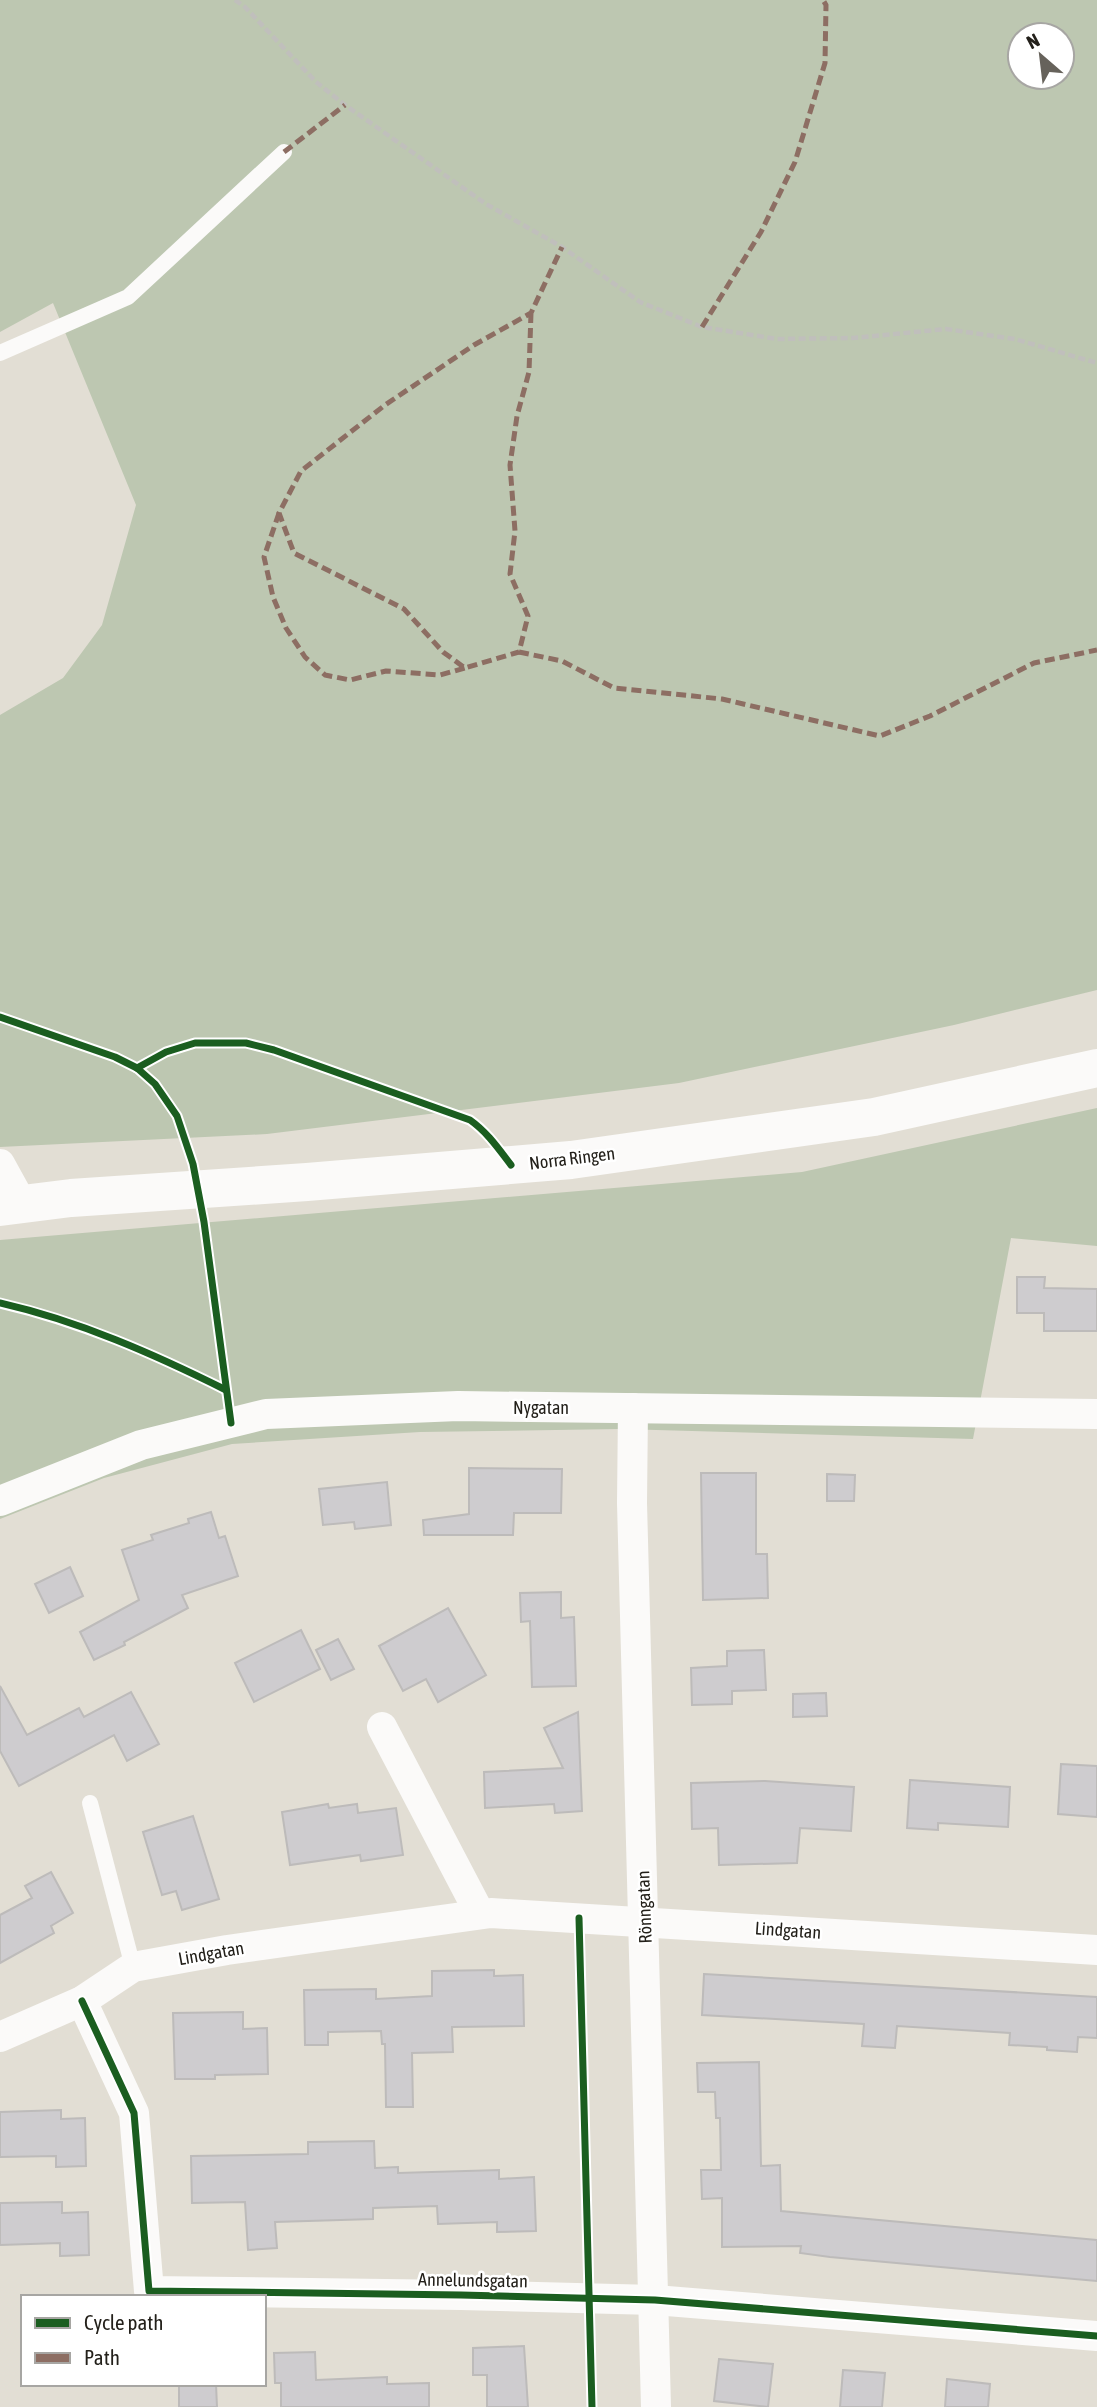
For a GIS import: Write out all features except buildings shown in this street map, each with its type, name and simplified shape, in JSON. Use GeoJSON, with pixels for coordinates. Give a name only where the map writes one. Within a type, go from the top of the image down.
{"type":"FeatureCollection","features":[{"type":"Feature","properties":{"kind":"main road","name":"Norra Ringen"},"geometry":{"type":"LineString","coordinates":[[11,1206],[71,1198],[571,1160],[874,1116],[1097,1068]]}},
{"type":"Feature","properties":{"kind":"street"},"geometry":{"type":"LineString","coordinates":[[0,1164],[11,1206]]}},
{"type":"Feature","properties":{"kind":"street","name":"Nygatan"},"geometry":{"type":"LineString","coordinates":[[0,1501],[141,1445],[266,1414],[458,1406],[1097,1414]]}},
{"type":"Feature","properties":{"kind":"street","name":"Rönngatan"},"geometry":{"type":"LineString","coordinates":[[633,1408],[632,1503],[656,2407]]}},
{"type":"Feature","properties":{"kind":"street"},"geometry":{"type":"LineString","coordinates":[[382,1727],[480,1914]]}},
{"type":"Feature","properties":{"kind":"street","name":"Lindgatan"},"geometry":{"type":"LineString","coordinates":[[0,2037],[82,2001],[133,1967],[227,1950],[491,1913],[1097,1950]]}},
{"type":"Feature","properties":{"kind":"street","name":"Annelundsgatan"},"geometry":{"type":"LineString","coordinates":[[82,2001],[134,2113],[149,2291],[654,2300],[1097,2336]]}},
{"type":"Feature","properties":{"kind":"lane"},"geometry":{"type":"LineString","coordinates":[[0,353],[128,297],[284,152]]}},
{"type":"Feature","properties":{"kind":"lane"},"geometry":{"type":"LineString","coordinates":[[90,1803],[133,1967]]}},
{"type":"Feature","properties":{"kind":"path"},"geometry":{"type":"LineString","coordinates":[[235,0],[245,6],[316,82],[345,105],[486,204],[562,247],[640,302],[702,327],[777,339],[853,338],[946,330],[1015,339],[1097,363]]}},
{"type":"Feature","properties":{"kind":"green space"},"geometry":{"type":"Polygon","coordinates":[[[0,0],[1097,0],[1097,990],[954,1025],[679,1083],[267,1134],[0,1147],[0,715],[63,678],[102,625],[136,505],[53,303],[0,332],[0,0]]]}},
{"type":"Feature","properties":{"kind":"green space"},"geometry":{"type":"Polygon","coordinates":[[[1097,1108],[1097,1246],[1011,1238],[973,1439],[620,1429],[420,1432],[232,1444],[104,1478],[0,1519],[0,1240],[802,1172],[1097,1108]]]}},
{"type":"Feature","properties":{"kind":"marked path"},"geometry":{"type":"LineString","coordinates":[[702,327],[761,232],[795,162],[825,63],[826,5],[823,0]]}},
{"type":"Feature","properties":{"kind":"marked path"},"geometry":{"type":"LineString","coordinates":[[284,152],[345,105]]}},
{"type":"Feature","properties":{"kind":"marked path"},"geometry":{"type":"LineString","coordinates":[[531,313],[529,372],[517,416],[510,465],[515,531],[510,574],[528,616],[519,652],[465,668],[443,652],[404,609],[294,553],[279,513],[301,471],[385,405],[474,345],[531,313],[562,247]]}},
{"type":"Feature","properties":{"kind":"marked path"},"geometry":{"type":"LineString","coordinates":[[279,513],[264,557],[273,597],[286,628],[305,657],[325,675],[350,680],[386,671],[440,675],[465,668]]}},
{"type":"Feature","properties":{"kind":"marked path"},"geometry":{"type":"LineString","coordinates":[[519,652],[562,661],[614,688],[722,699],[880,736],[930,716],[1034,663],[1097,650]]}},
{"type":"Feature","properties":{"kind":"cycle path"},"geometry":{"type":"LineString","coordinates":[[0,1017],[115,1057],[137,1068],[155,1084],[177,1116],[193,1164],[204,1222],[231,1423]]}},
{"type":"Feature","properties":{"kind":"cycle path"},"geometry":{"type":"LineString","coordinates":[[137,1068],[166,1052],[195,1043],[246,1043],[274,1050],[470,1120],[487,1135],[511,1165]]}},
{"type":"Feature","properties":{"kind":"cycle path"},"geometry":{"type":"LineString","coordinates":[[0,1303],[59,1319],[116,1340],[226,1390]]}},
{"type":"Feature","properties":{"kind":"cycle path"},"geometry":{"type":"LineString","coordinates":[[579,1918],[592,2407]]}},
{"type":"Feature","properties":{"kind":"cycle path"},"geometry":{"type":"LineString","coordinates":[[82,2001],[134,2113],[149,2291],[655,2300],[1097,2336]]}}]}
